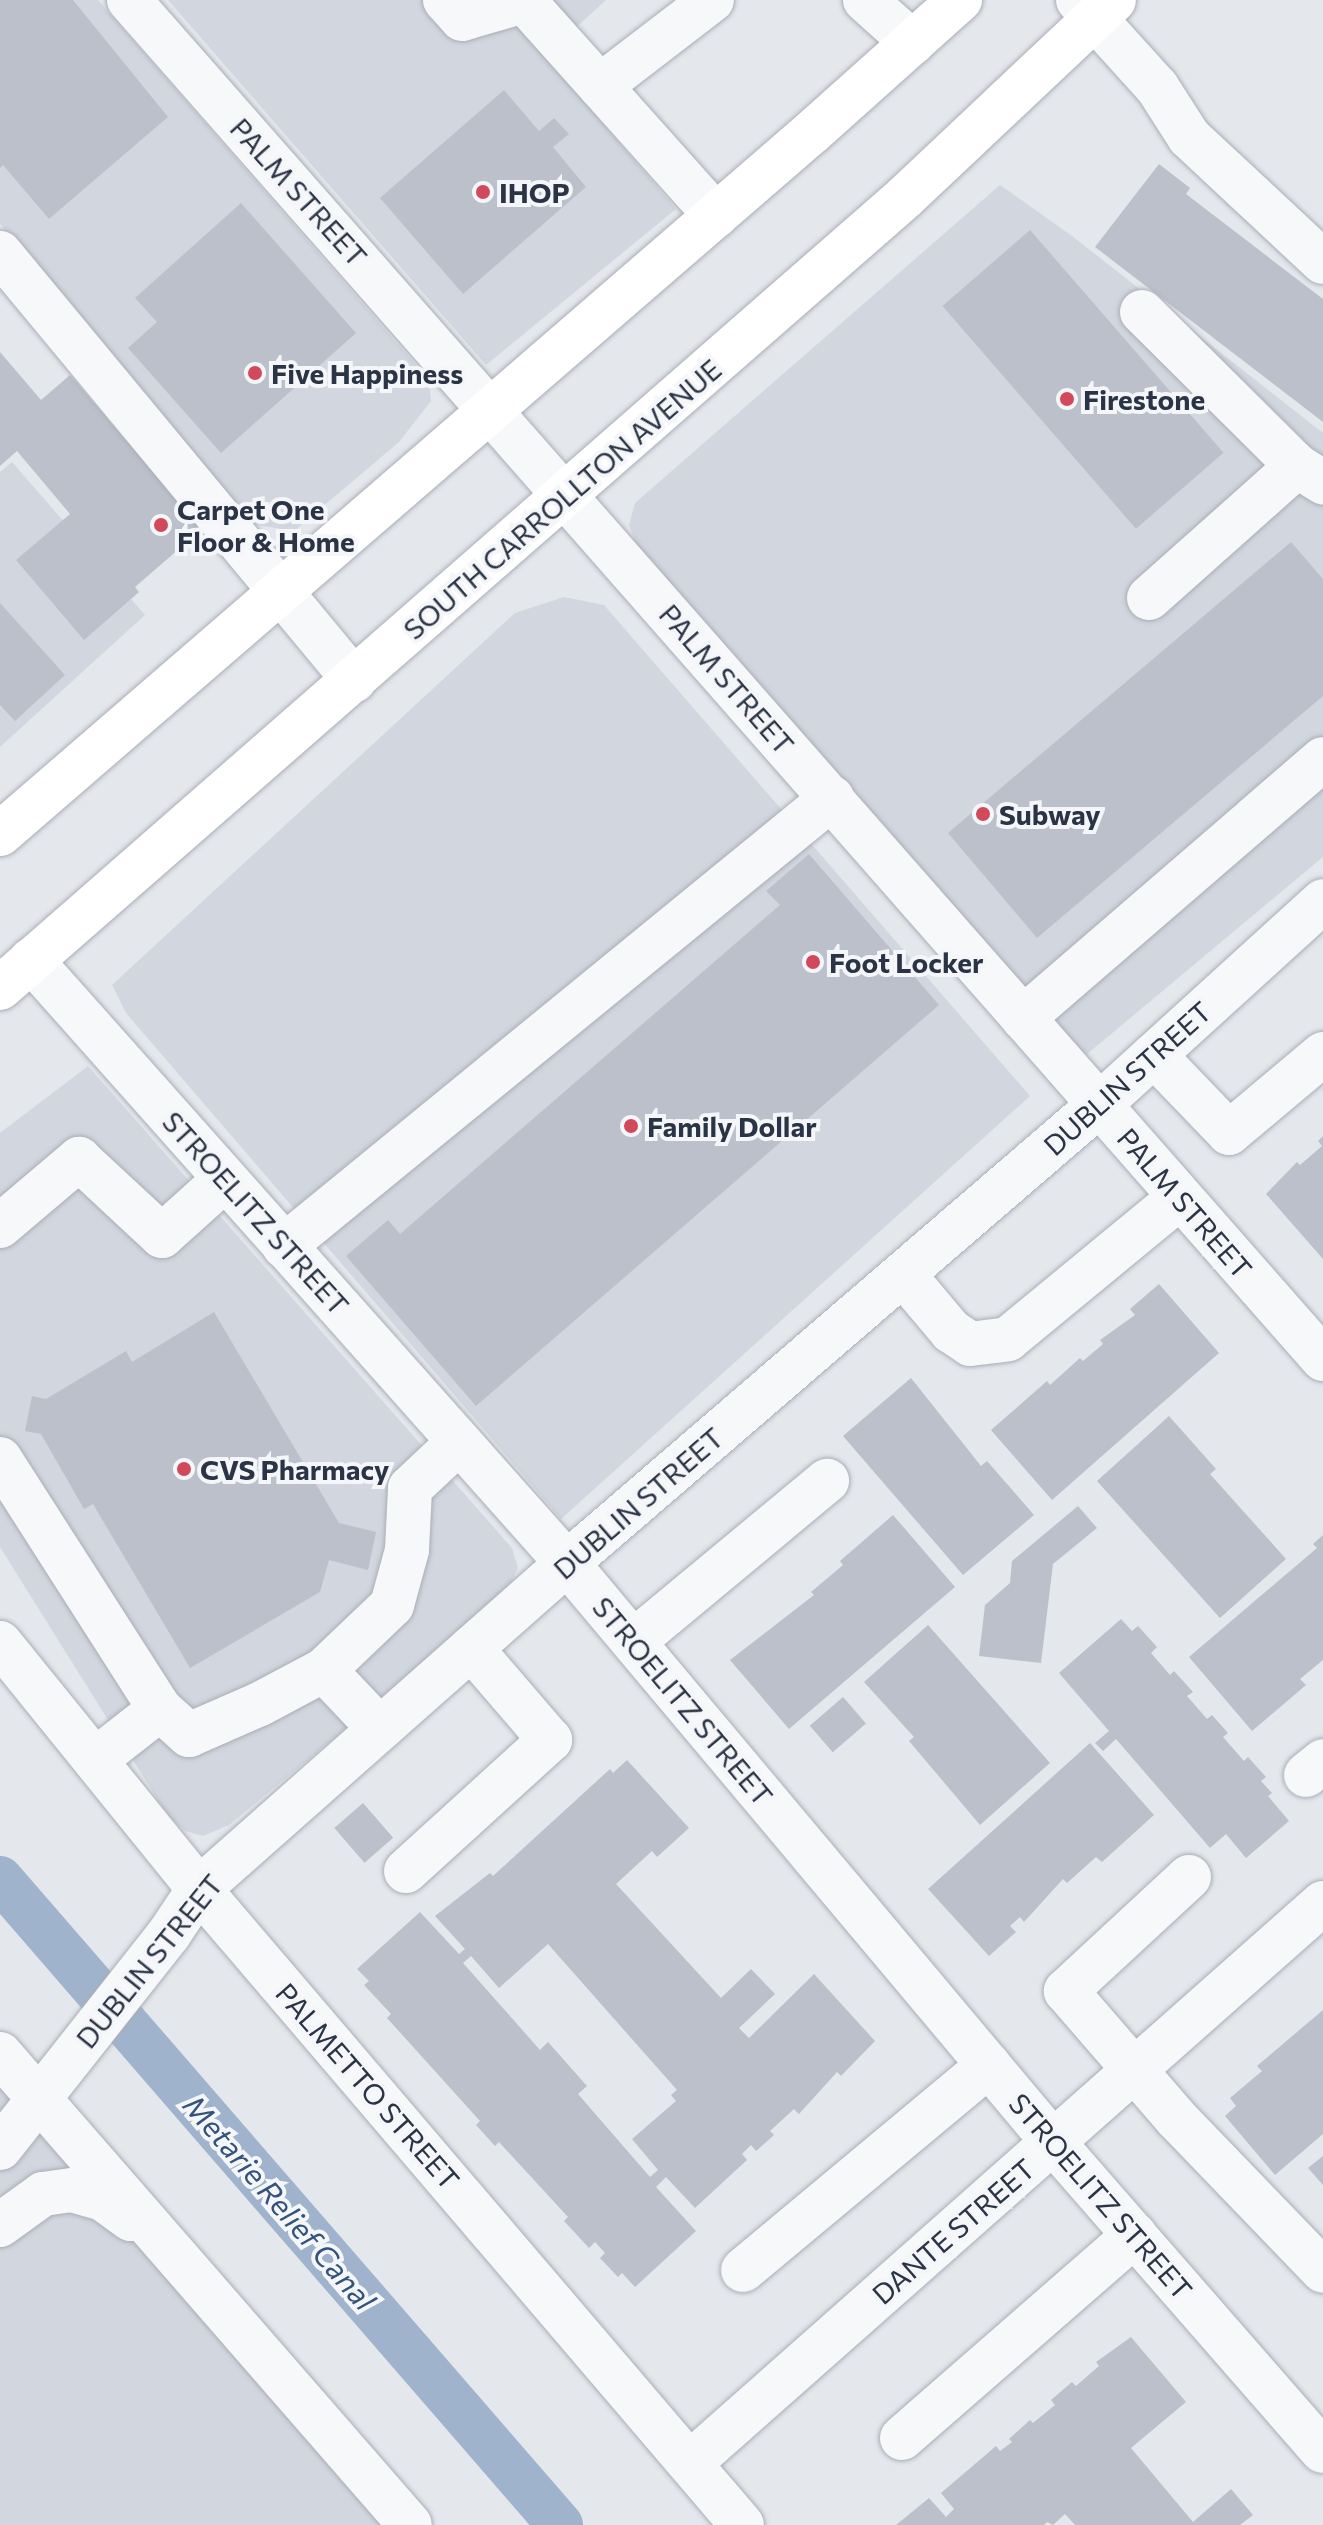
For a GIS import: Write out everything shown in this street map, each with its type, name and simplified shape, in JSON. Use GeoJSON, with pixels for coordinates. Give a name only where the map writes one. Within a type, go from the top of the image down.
{"type":"FeatureCollection","features":[{"type":"Feature","properties":{"kind":"main road"},"geometry":{"type":"LineString","coordinates":[[0,834],[716,216],[960,0]]}},
{"type":"Feature","properties":{"kind":"main road","name":"SOUTH CARROLLTON AVENUE"},"geometry":{"type":"LineString","coordinates":[[16,974],[905,197],[1095,6]]}},
{"type":"Feature","properties":{"kind":"street","name":"PALM STREET"},"geometry":{"type":"LineString","coordinates":[[129,0],[1323,1359]]}},
{"type":"Feature","properties":{"kind":"street"},"geometry":{"type":"LineString","coordinates":[[445,0],[462,19],[524,1],[716,216]]}},
{"type":"Feature","properties":{"kind":"street"},"geometry":{"type":"LineString","coordinates":[[600,86],[712,0]]}},
{"type":"Feature","properties":{"kind":"street"},"geometry":{"type":"LineString","coordinates":[[865,0],[913,43]]}},
{"type":"Feature","properties":{"kind":"street"},"geometry":{"type":"LineString","coordinates":[[1095,6],[1157,87],[1189,137],[1323,262]]}},
{"type":"Feature","properties":{"kind":"street"},"geometry":{"type":"LineString","coordinates":[[0,253],[282,588],[354,680]]}},
{"type":"Feature","properties":{"kind":"street"},"geometry":{"type":"LineString","coordinates":[[1142,312],[1310,474],[1149,598]]}},
{"type":"Feature","properties":{"kind":"street"},"geometry":{"type":"LineString","coordinates":[[1023,1018],[1323,759]]}},
{"type":"Feature","properties":{"kind":"street"},"geometry":{"type":"LineString","coordinates":[[284,1246],[832,798]]}},
{"type":"Feature","properties":{"kind":"street","name":"DUBLIN STREET"},"geometry":{"type":"LineString","coordinates":[[0,2148],[169,1934],[199,1889],[567,1563],[1099,1105],[1323,901]]}},
{"type":"Feature","properties":{"kind":"street","name":"STROELITZ STREET"},"geometry":{"type":"LineString","coordinates":[[16,974],[225,1179],[567,1563],[1053,2142],[1323,2451]]}},
{"type":"Feature","properties":{"kind":"street"},"geometry":{"type":"LineString","coordinates":[[1154,1055],[1229,1133],[1323,1054]]}},
{"type":"Feature","properties":{"kind":"street"},"geometry":{"type":"LineString","coordinates":[[0,1226],[79,1159],[162,1236],[225,1179]]}},
{"type":"Feature","properties":{"kind":"street"},"geometry":{"type":"LineString","coordinates":[[903,1274],[951,1331],[970,1344],[1008,1339],[1180,1197]]}},
{"type":"Feature","properties":{"kind":"street"},"geometry":{"type":"LineString","coordinates":[[0,1459],[160,1709],[189,1735],[260,1704],[324,1670],[392,1605],[407,1550],[410,1488],[459,1442]]}},
{"type":"Feature","properties":{"kind":"street"},"geometry":{"type":"LineString","coordinates":[[634,1641],[827,1481]]}},
{"type":"Feature","properties":{"kind":"street","name":"PALMETTO STREET"},"geometry":{"type":"LineString","coordinates":[[0,1643],[199,1889],[742,2525]]}},
{"type":"Feature","properties":{"kind":"street"},"geometry":{"type":"LineString","coordinates":[[406,1871],[550,1740],[471,1648]]}},
{"type":"Feature","properties":{"kind":"street"},"geometry":{"type":"LineString","coordinates":[[324,1670],[380,1729]]}},
{"type":"Feature","properties":{"kind":"street"},"geometry":{"type":"LineString","coordinates":[[95,1760],[160,1709]]}},
{"type":"Feature","properties":{"kind":"street"},"geometry":{"type":"LineString","coordinates":[[1189,1877],[1066,1991],[1133,2070],[1323,2271]]}},
{"type":"Feature","properties":{"kind":"street","name":"DANTE STREET"},"geometry":{"type":"LineString","coordinates":[[690,2463],[1323,1903]]}},
{"type":"Feature","properties":{"kind":"street"},"geometry":{"type":"LineString","coordinates":[[0,2054],[397,2521]]}},
{"type":"Feature","properties":{"kind":"street"},"geometry":{"type":"LineString","coordinates":[[743,2270],[989,2065]]}},
{"type":"Feature","properties":{"kind":"street"},"geometry":{"type":"LineString","coordinates":[[0,2225],[43,2194],[72,2190],[103,2199],[162,2242]]}},
{"type":"Feature","properties":{"kind":"street"},"geometry":{"type":"LineString","coordinates":[[902,2438],[1135,2235]]}},
{"type":"Feature","properties":{"kind":"shaded area"},"geometry":{"type":"Polygon","coordinates":[[[0,0],[98,0],[429,380],[431,401],[399,442],[294,531],[251,524],[0,224],[0,0]]]}},
{"type":"Feature","properties":{"kind":"shaded area"},"geometry":{"type":"Polygon","coordinates":[[[168,0],[606,0],[545,56],[676,209],[486,365],[168,0]]]}},
{"type":"Feature","properties":{"kind":"shaded area"},"geometry":{"type":"Polygon","coordinates":[[[1000,185],[1072,236],[1323,433],[1323,857],[1086,1055],[638,549],[629,525],[635,503],[1000,185]]]}},
{"type":"Feature","properties":{"kind":"shaded area"},"geometry":{"type":"Polygon","coordinates":[[[12,462],[145,615],[0,747],[0,472],[12,462]]]}},
{"type":"Feature","properties":{"kind":"shaded area"},"geometry":{"type":"Polygon","coordinates":[[[564,597],[604,605],[1030,1096],[561,1519],[126,1013],[112,985],[515,613],[564,597]]]}},
{"type":"Feature","properties":{"kind":"shaded area"},"geometry":{"type":"Polygon","coordinates":[[[88,1066],[512,1548],[518,1568],[503,1599],[229,1825],[203,1836],[185,1831],[168,1816],[0,1547],[0,1133],[88,1066]]]}},
{"type":"Feature","properties":{"kind":"shaded area"},"geometry":{"type":"Polygon","coordinates":[[[0,2059],[410,2525],[0,2525],[0,2059]]]}},
{"type":"Feature","properties":{"kind":"building"},"geometry":{"type":"Polygon","coordinates":[[[0,0],[73,0],[168,117],[49,219],[3,165],[0,168],[0,0]]]}},
{"type":"Feature","properties":{"kind":"building","name":"IHOP"},"geometry":{"type":"Polygon","coordinates":[[[504,90],[539,131],[554,118],[569,134],[553,147],[586,187],[463,294],[380,198],[504,90]]]}},
{"type":"Feature","properties":{"kind":"building"},"geometry":{"type":"Polygon","coordinates":[[[1159,164],[1190,188],[1186,194],[1323,299],[1323,422],[1095,247],[1159,164]]]}},
{"type":"Feature","properties":{"kind":"building"},"geometry":{"type":"Polygon","coordinates":[[[241,203],[356,333],[221,453],[128,348],[157,322],[135,298],[241,203]]]}},
{"type":"Feature","properties":{"kind":"building"},"geometry":{"type":"Polygon","coordinates":[[[1030,230],[1224,453],[1136,529],[942,306],[1030,230]]]}},
{"type":"Feature","properties":{"kind":"building"},"geometry":{"type":"Polygon","coordinates":[[[0,352],[41,400],[70,375],[202,529],[135,587],[139,592],[84,640],[16,560],[70,514],[17,451],[0,466],[0,352]]]}},
{"type":"Feature","properties":{"kind":"building"},"geometry":{"type":"Polygon","coordinates":[[[1291,542],[1323,579],[1323,696],[1037,938],[948,833],[1291,542]]]}},
{"type":"Feature","properties":{"kind":"building"},"geometry":{"type":"Polygon","coordinates":[[[0,603],[65,675],[15,721],[0,705],[0,603]]]}},
{"type":"Feature","properties":{"kind":"building"},"geometry":{"type":"Polygon","coordinates":[[[809,854],[939,1005],[476,1406],[346,1256],[388,1220],[400,1234],[780,905],[766,891],[809,854]]]}},
{"type":"Feature","properties":{"kind":"building"},"geometry":{"type":"Polygon","coordinates":[[[1323,1136],[1323,1259],[1266,1194],[1297,1162],[1300,1165],[1322,1146],[1318,1141],[1323,1136]]]}},
{"type":"Feature","properties":{"kind":"building"},"geometry":{"type":"Polygon","coordinates":[[[1159,1284],[1219,1353],[1052,1500],[991,1430],[1047,1381],[1050,1385],[1080,1358],[1083,1361],[1103,1344],[1100,1340],[1135,1315],[1130,1309],[1159,1284]]]}},
{"type":"Feature","properties":{"kind":"building","name":"CVS Pharmacy"},"geometry":{"type":"Polygon","coordinates":[[[214,1312],[339,1523],[376,1532],[368,1570],[329,1560],[320,1592],[190,1668],[93,1504],[84,1509],[41,1434],[25,1431],[32,1396],[46,1399],[126,1351],[132,1362],[214,1312]]]}},
{"type":"Feature","properties":{"kind":"building"},"geometry":{"type":"Polygon","coordinates":[[[911,1378],[981,1466],[987,1461],[1034,1515],[963,1575],[843,1436],[911,1378]]]}},
{"type":"Feature","properties":{"kind":"building"},"geometry":{"type":"Polygon","coordinates":[[[1169,1416],[1216,1469],[1210,1474],[1286,1559],[1220,1618],[1097,1481],[1169,1416]]]}},
{"type":"Feature","properties":{"kind":"building"},"geometry":{"type":"Polygon","coordinates":[[[1078,1506],[1097,1528],[1053,1564],[1041,1663],[979,1656],[985,1605],[1010,1583],[1012,1561],[1078,1506]]]}},
{"type":"Feature","properties":{"kind":"building"},"geometry":{"type":"Polygon","coordinates":[[[893,1515],[955,1587],[789,1729],[730,1660],[814,1595],[811,1592],[843,1565],[840,1561],[893,1515]]]}},
{"type":"Feature","properties":{"kind":"building"},"geometry":{"type":"Polygon","coordinates":[[[1323,1535],[1323,1660],[1300,1679],[1306,1685],[1252,1731],[1189,1657],[1317,1548],[1313,1544],[1323,1535]]]}},
{"type":"Feature","properties":{"kind":"building"},"geometry":{"type":"Polygon","coordinates":[[[1121,1619],[1132,1631],[1138,1626],[1157,1647],[1151,1653],[1170,1675],[1174,1671],[1193,1692],[1187,1696],[1207,1719],[1212,1715],[1228,1733],[1223,1737],[1244,1761],[1248,1757],[1266,1777],[1261,1781],[1272,1793],[1268,1796],[1289,1821],[1246,1858],[1226,1834],[1210,1848],[1116,1739],[1103,1751],[1095,1743],[1109,1731],[1059,1673],[1121,1619]]]}},
{"type":"Feature","properties":{"kind":"building"},"geometry":{"type":"Polygon","coordinates":[[[928,1625],[1050,1763],[980,1825],[909,1741],[914,1737],[864,1682],[928,1625]]]}},
{"type":"Feature","properties":{"kind":"building"},"geometry":{"type":"Polygon","coordinates":[[[843,1697],[866,1723],[833,1752],[810,1726],[843,1697]]]}},
{"type":"Feature","properties":{"kind":"building"},"geometry":{"type":"Polygon","coordinates":[[[1090,1743],[1154,1815],[1102,1862],[1096,1857],[1067,1883],[1063,1879],[1024,1922],[1020,1917],[1010,1926],[1016,1932],[989,1956],[928,1889],[1090,1743]]]}},
{"type":"Feature","properties":{"kind":"building"},"geometry":{"type":"Polygon","coordinates":[[[627,1760],[689,1828],[657,1857],[652,1851],[616,1884],[721,1998],[751,1969],[775,1994],[739,2028],[749,2038],[814,1974],[875,2041],[841,2076],[837,2072],[799,2114],[794,2109],[770,2131],[774,2135],[756,2151],[751,2145],[742,2154],[747,2160],[695,2208],[666,2177],[656,2187],[696,2231],[635,2287],[622,2273],[618,2277],[600,2258],[605,2253],[595,2242],[589,2248],[564,2221],[568,2217],[499,2142],[495,2146],[476,2125],[480,2121],[387,2018],[391,2014],[364,1985],[369,1981],[357,1969],[420,1912],[459,1954],[465,1949],[435,1916],[490,1873],[493,1876],[610,1769],[613,1773],[627,1760]],[[548,1944],[499,1988],[471,1956],[463,1963],[540,2050],[548,2042],[587,2086],[578,2094],[650,2177],[658,2170],[632,2139],[676,2101],[671,2095],[677,2090],[548,1944]]]}},
{"type":"Feature","properties":{"kind":"building"},"geometry":{"type":"Polygon","coordinates":[[[363,1803],[393,1838],[364,1863],[334,1828],[363,1803]]]}},
{"type":"Feature","properties":{"kind":"building"},"geometry":{"type":"Polygon","coordinates":[[[1323,2010],[1323,2134],[1275,2175],[1225,2116],[1236,2106],[1230,2098],[1262,2071],[1257,2066],[1323,2010]]]}},
{"type":"Feature","properties":{"kind":"building"},"geometry":{"type":"Polygon","coordinates":[[[1323,2156],[1323,2185],[1308,2168],[1323,2156]]]}},
{"type":"Feature","properties":{"kind":"building"},"geometry":{"type":"Polygon","coordinates":[[[1131,2337],[1186,2402],[1131,2448],[1193,2522],[1231,2489],[1253,2515],[1240,2525],[1075,2525],[1065,2514],[1053,2525],[1047,2522],[1044,2525],[896,2525],[929,2498],[946,2517],[954,2509],[941,2493],[996,2446],[1000,2451],[1012,2442],[1009,2439],[1030,2420],[1033,2423],[1055,2405],[1051,2400],[1072,2382],[1076,2386],[1099,2366],[1096,2362],[1131,2337]]]}},
{"type":"Feature","properties":{"kind":"waterway","name":"Metarie Relief Canal"},"geometry":{"type":"LineString","coordinates":[[0,1879],[560,2525]]}},
{"type":"Feature","properties":{"kind":"place","name":"IHOP"},"geometry":{"type":"Point","coordinates":[483,192]}},
{"type":"Feature","properties":{"kind":"place","name":"Five Happiness"},"geometry":{"type":"Point","coordinates":[255,373]}},
{"type":"Feature","properties":{"kind":"place","name":"Firestone"},"geometry":{"type":"Point","coordinates":[1067,399]}},
{"type":"Feature","properties":{"kind":"place","name":"Carpet One Floor & Home"},"geometry":{"type":"Point","coordinates":[161,525]}},
{"type":"Feature","properties":{"kind":"place","name":"Subway"},"geometry":{"type":"Point","coordinates":[983,814]}},
{"type":"Feature","properties":{"kind":"place","name":"Foot Locker"},"geometry":{"type":"Point","coordinates":[813,962]}},
{"type":"Feature","properties":{"kind":"place","name":"Family Dollar"},"geometry":{"type":"Point","coordinates":[631,1126]}},
{"type":"Feature","properties":{"kind":"place","name":"CVS Pharmacy"},"geometry":{"type":"Point","coordinates":[184,1469]}}]}
